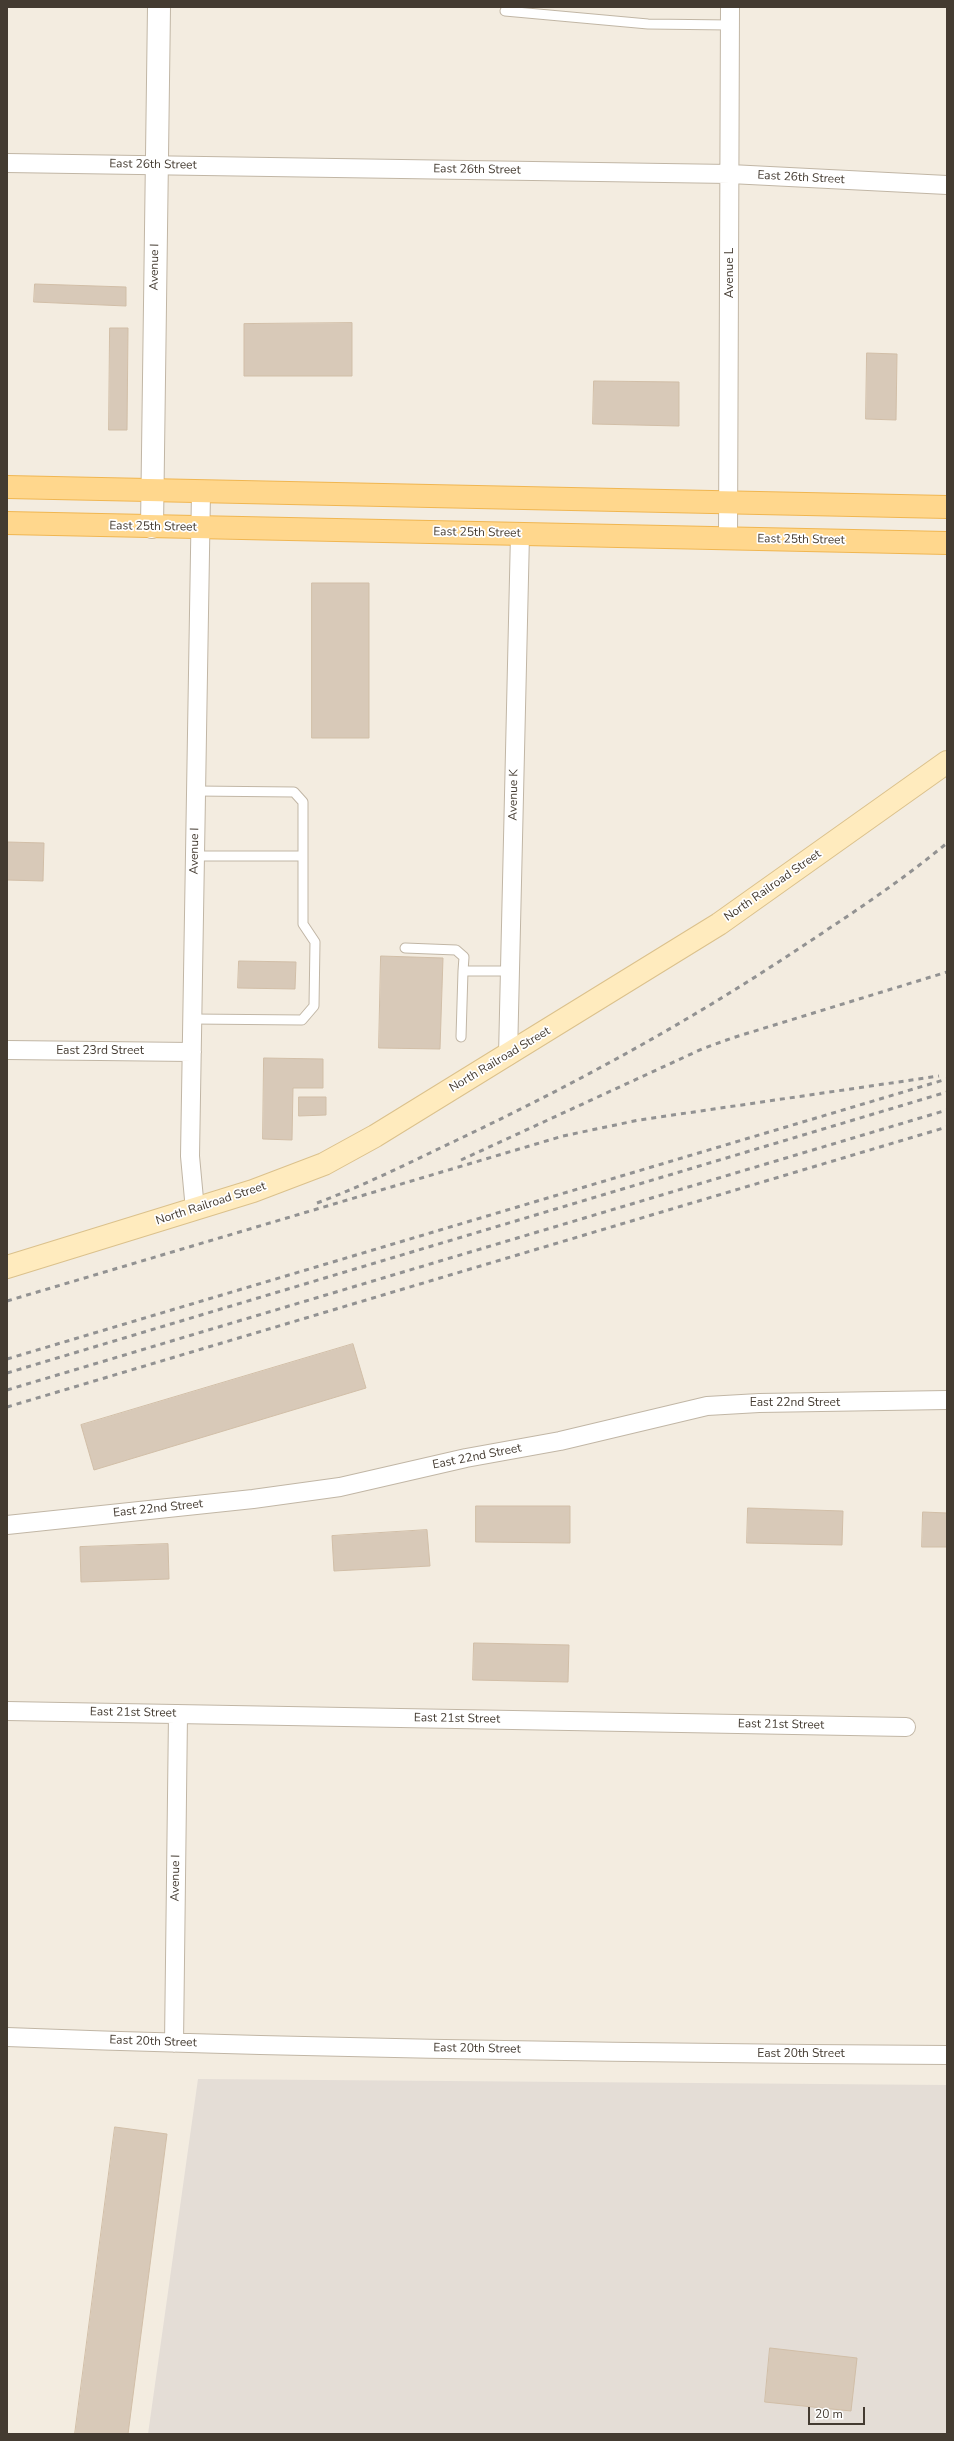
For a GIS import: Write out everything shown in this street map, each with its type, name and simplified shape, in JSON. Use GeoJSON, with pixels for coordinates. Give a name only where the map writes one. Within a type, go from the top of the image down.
{"type":"FeatureCollection","features":[{"type":"Feature","properties":{"kind":"main road"},"geometry":{"type":"LineString","coordinates":[[7,487],[947,507]]}},
{"type":"Feature","properties":{"kind":"main road","name":"East 25th Street"},"geometry":{"type":"LineString","coordinates":[[7,523],[947,543]]}},
{"type":"Feature","properties":{"kind":"main road","name":"North Railroad Street"},"geometry":{"type":"LineString","coordinates":[[7,1267],[195,1210],[253,1191],[324,1164],[375,1136],[508,1056],[719,924],[947,762]]}},
{"type":"Feature","properties":{"kind":"street","name":"Avenue I"},"geometry":{"type":"LineString","coordinates":[[152,527],[159,7]]}},
{"type":"Feature","properties":{"kind":"street","name":"Avenue L"},"geometry":{"type":"LineString","coordinates":[[728,539],[730,7]]}},
{"type":"Feature","properties":{"kind":"street","name":"East 26th Street"},"geometry":{"type":"LineString","coordinates":[[7,163],[730,174],[947,185]]}},
{"type":"Feature","properties":{"kind":"street","name":"Avenue I"},"geometry":{"type":"LineString","coordinates":[[195,1210],[190,1156],[201,492]]}},
{"type":"Feature","properties":{"kind":"street","name":"Avenue K"},"geometry":{"type":"LineString","coordinates":[[508,1056],[520,534]]}},
{"type":"Feature","properties":{"kind":"street","name":"East 23rd Street"},"geometry":{"type":"LineString","coordinates":[[7,1050],[192,1052]]}},
{"type":"Feature","properties":{"kind":"street","name":"East 22nd Street"},"geometry":{"type":"LineString","coordinates":[[7,1525],[253,1499],[340,1487],[466,1458],[560,1440],[707,1406],[759,1403],[947,1400]]}},
{"type":"Feature","properties":{"kind":"street","name":"East 21st Street"},"geometry":{"type":"LineString","coordinates":[[7,1711],[906,1728]]}},
{"type":"Feature","properties":{"kind":"street","name":"Avenue I"},"geometry":{"type":"LineString","coordinates":[[174,2043],[178,1714]]}},
{"type":"Feature","properties":{"kind":"street","name":"East 20th Street"},"geometry":{"type":"LineString","coordinates":[[7,2037],[174,2043],[737,2054],[947,2055]]}},
{"type":"Feature","properties":{"kind":"lane"},"geometry":{"type":"LineString","coordinates":[[505,11],[648,24],[730,25]]}},
{"type":"Feature","properties":{"kind":"lane"},"geometry":{"type":"LineString","coordinates":[[193,1019],[302,1020],[314,1006],[315,942],[303,924],[303,802],[294,792],[196,790]]}},
{"type":"Feature","properties":{"kind":"lane"},"geometry":{"type":"LineString","coordinates":[[195,856],[303,856]]}},
{"type":"Feature","properties":{"kind":"lane"},"geometry":{"type":"LineString","coordinates":[[405,948],[456,950],[464,957],[461,1037]]}},
{"type":"Feature","properties":{"kind":"lane"},"geometry":{"type":"LineString","coordinates":[[463,971],[510,971]]}},
{"type":"Feature","properties":{"kind":"shaded area"},"geometry":{"type":"Polygon","coordinates":[[[198,2079],[947,2085],[947,2434],[148,2434],[198,2079]]]}},
{"type":"Feature","properties":{"kind":"building"},"geometry":{"type":"Polygon","coordinates":[[[35,284],[126,287],[126,306],[34,302],[35,284]]]}},
{"type":"Feature","properties":{"kind":"building"},"geometry":{"type":"Polygon","coordinates":[[[352,323],[352,376],[244,376],[244,324],[352,323]]]}},
{"type":"Feature","properties":{"kind":"building"},"geometry":{"type":"Polygon","coordinates":[[[110,328],[128,328],[127,430],[109,430],[110,328]]]}},
{"type":"Feature","properties":{"kind":"building"},"geometry":{"type":"Polygon","coordinates":[[[867,353],[897,354],[896,420],[866,419],[867,353]]]}},
{"type":"Feature","properties":{"kind":"building"},"geometry":{"type":"Polygon","coordinates":[[[594,381],[679,382],[679,426],[593,424],[594,381]]]}},
{"type":"Feature","properties":{"kind":"building"},"geometry":{"type":"Polygon","coordinates":[[[312,583],[369,583],[369,738],[312,738],[312,583]]]}},
{"type":"Feature","properties":{"kind":"building"},"geometry":{"type":"Polygon","coordinates":[[[7,842],[44,843],[43,881],[7,880],[7,842]]]}},
{"type":"Feature","properties":{"kind":"building"},"geometry":{"type":"Polygon","coordinates":[[[381,956],[443,958],[440,1049],[379,1048],[381,956]]]}},
{"type":"Feature","properties":{"kind":"building"},"geometry":{"type":"Polygon","coordinates":[[[239,961],[296,962],[295,989],[238,988],[239,961]]]}},
{"type":"Feature","properties":{"kind":"building"},"geometry":{"type":"Polygon","coordinates":[[[264,1058],[323,1059],[323,1088],[293,1088],[292,1140],[263,1139],[264,1058]]]}},
{"type":"Feature","properties":{"kind":"building"},"geometry":{"type":"Polygon","coordinates":[[[299,1097],[326,1097],[326,1115],[299,1116],[299,1097]]]}},
{"type":"Feature","properties":{"kind":"building"},"geometry":{"type":"Polygon","coordinates":[[[353,1344],[366,1388],[94,1470],[81,1425],[353,1344]]]}},
{"type":"Feature","properties":{"kind":"building"},"geometry":{"type":"Polygon","coordinates":[[[476,1506],[570,1506],[570,1543],[476,1542],[476,1506]]]}},
{"type":"Feature","properties":{"kind":"building"},"geometry":{"type":"Polygon","coordinates":[[[748,1508],[843,1511],[842,1545],[747,1543],[748,1508]]]}},
{"type":"Feature","properties":{"kind":"building"},"geometry":{"type":"Polygon","coordinates":[[[923,1512],[947,1513],[947,1547],[922,1547],[923,1512]]]}},
{"type":"Feature","properties":{"kind":"building"},"geometry":{"type":"Polygon","coordinates":[[[427,1530],[430,1566],[334,1571],[332,1536],[427,1530]]]}},
{"type":"Feature","properties":{"kind":"building"},"geometry":{"type":"Polygon","coordinates":[[[168,1544],[169,1579],[81,1582],[80,1547],[168,1544]]]}},
{"type":"Feature","properties":{"kind":"building"},"geometry":{"type":"Polygon","coordinates":[[[474,1643],[569,1645],[568,1682],[473,1680],[474,1643]]]}},
{"type":"Feature","properties":{"kind":"building"},"geometry":{"type":"Polygon","coordinates":[[[115,2127],[167,2134],[128,2434],[75,2434],[115,2127]]]}},
{"type":"Feature","properties":{"kind":"building"},"geometry":{"type":"Polygon","coordinates":[[[770,2348],[857,2358],[851,2411],[765,2402],[770,2348]]]}},
{"type":"Feature","properties":{"kind":"railway"},"geometry":{"type":"LineString","coordinates":[[317,1203],[388,1173],[543,1098],[670,1029],[752,979],[832,927],[891,886],[947,843]]}},
{"type":"Feature","properties":{"kind":"railway"},"geometry":{"type":"LineString","coordinates":[[461,1160],[702,1049],[732,1038],[947,972]]}},
{"type":"Feature","properties":{"kind":"railway"},"geometry":{"type":"LineString","coordinates":[[7,1301],[563,1136],[639,1120],[939,1076]]}},
{"type":"Feature","properties":{"kind":"railway"},"geometry":{"type":"LineString","coordinates":[[7,1359],[947,1079]]}},
{"type":"Feature","properties":{"kind":"railway"},"geometry":{"type":"LineString","coordinates":[[7,1373],[947,1092]]}},
{"type":"Feature","properties":{"kind":"railway"},"geometry":{"type":"LineString","coordinates":[[7,1390],[947,1110]]}},
{"type":"Feature","properties":{"kind":"railway"},"geometry":{"type":"LineString","coordinates":[[7,1407],[947,1127]]}}]}
